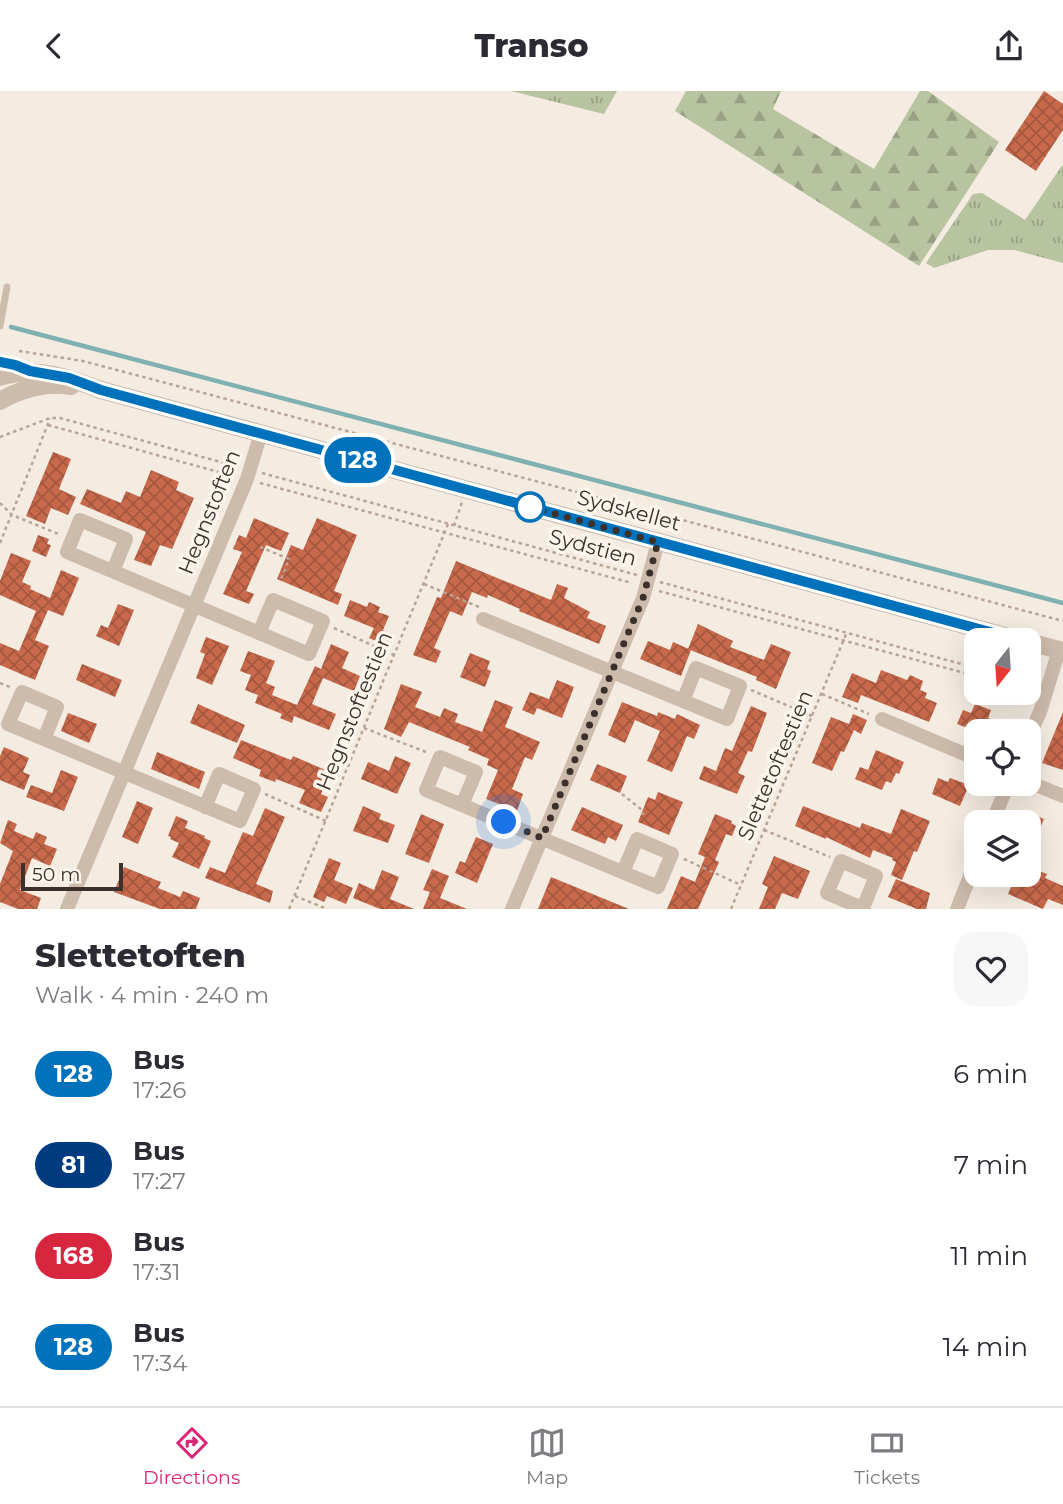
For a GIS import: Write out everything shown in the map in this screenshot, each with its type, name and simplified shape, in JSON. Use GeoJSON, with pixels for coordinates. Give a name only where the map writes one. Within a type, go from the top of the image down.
{"type":"FeatureCollection","features":[{"type":"Feature","properties":{"kind":"street","name":"Sydskellet"},"geometry":{"type":"LineString","coordinates":[[0,362],[69,378],[101,390],[975,628]]}},
{"type":"Feature","properties":{"kind":"street","name":"Sydskellet"},"geometry":{"type":"LineString","coordinates":[[0,377],[30,371]]}},
{"type":"Feature","properties":{"kind":"street","name":"Sydskellet"},"geometry":{"type":"LineString","coordinates":[[0,401],[21,391],[43,386],[65,385],[101,390]]}},
{"type":"Feature","properties":{"kind":"street","name":"Hegnstoften"},"geometry":{"type":"LineString","coordinates":[[67,909],[248,475],[261,433]]}},
{"type":"Feature","properties":{"kind":"street"},"geometry":{"type":"LineString","coordinates":[[72,540],[80,520],[126,539],[113,571]]}},
{"type":"Feature","properties":{"kind":"street","name":"Hegnstoften"},"geometry":{"type":"LineString","coordinates":[[72,540],[67,552],[309,654],[323,621]]}},
{"type":"Feature","properties":{"kind":"street"},"geometry":{"type":"LineString","coordinates":[[512,909],[647,583],[658,542]]}},
{"type":"Feature","properties":{"kind":"street"},"geometry":{"type":"LineString","coordinates":[[259,633],[273,600],[323,621]]}},
{"type":"Feature","properties":{"kind":"street"},"geometry":{"type":"LineString","coordinates":[[483,619],[611,671],[683,701],[727,719],[740,686],[696,668],[683,701]]}},
{"type":"Feature","properties":{"kind":"street"},"geometry":{"type":"LineString","coordinates":[[1036,719],[1061,651],[1041,645]]}},
{"type":"Feature","properties":{"kind":"street"},"geometry":{"type":"LineString","coordinates":[[882,719],[964,754]]}},
{"type":"Feature","properties":{"kind":"street"},"geometry":{"type":"LineString","coordinates":[[44,739],[205,807],[240,821],[254,789],[219,774],[205,807]]}},
{"type":"Feature","properties":{"kind":"street"},"geometry":{"type":"LineString","coordinates":[[462,805],[475,772],[440,757],[426,790],[658,887],[672,854],[637,839],[623,872]]}},
{"type":"Feature","properties":{"kind":"street"},"geometry":{"type":"LineString","coordinates":[[1041,787],[1063,796]]}},
{"type":"Feature","properties":{"kind":"street"},"geometry":{"type":"LineString","coordinates":[[841,861],[876,876],[864,909],[827,893],[841,861]]}},
{"type":"Feature","properties":{"kind":"street"},"geometry":{"type":"LineString","coordinates":[[957,909],[966,887]]}},
{"type":"Feature","properties":{"kind":"lane"},"geometry":{"type":"LineString","coordinates":[[0,326],[7,287]]}},
{"type":"Feature","properties":{"kind":"path"},"geometry":{"type":"LineString","coordinates":[[13,350],[83,361],[1063,621]]}},
{"type":"Feature","properties":{"kind":"path"},"geometry":{"type":"LineString","coordinates":[[0,543],[51,418]]}},
{"type":"Feature","properties":{"kind":"path"},"geometry":{"type":"LineString","coordinates":[[0,437],[51,418]]}},
{"type":"Feature","properties":{"kind":"path","name":"Sydstien"},"geometry":{"type":"LineString","coordinates":[[51,418],[60,418],[248,475],[449,524],[647,583],[847,632],[964,665]]}},
{"type":"Feature","properties":{"kind":"path"},"geometry":{"type":"LineString","coordinates":[[48,425],[248,475],[445,533],[647,583],[843,641],[964,673]]}},
{"type":"Feature","properties":{"kind":"path"},"geometry":{"type":"LineString","coordinates":[[454,526],[463,497]]}},
{"type":"Feature","properties":{"kind":"path"},"geometry":{"type":"LineString","coordinates":[[0,503],[12,515],[72,540]]}},
{"type":"Feature","properties":{"kind":"path","name":"Hegnstoftestien"},"geometry":{"type":"LineString","coordinates":[[289,909],[449,524]]}},
{"type":"Feature","properties":{"kind":"path"},"geometry":{"type":"LineString","coordinates":[[260,547],[289,559],[280,582]]}},
{"type":"Feature","properties":{"kind":"path"},"geometry":{"type":"LineString","coordinates":[[424,584],[484,609],[483,619]]}},
{"type":"Feature","properties":{"kind":"path"},"geometry":{"type":"LineString","coordinates":[[323,621],[394,655]]}},
{"type":"Feature","properties":{"kind":"path","name":"Slettetoftestien"},"geometry":{"type":"LineString","coordinates":[[731,909],[847,632]]}},
{"type":"Feature","properties":{"kind":"path"},"geometry":{"type":"LineString","coordinates":[[740,686],[812,716]]}},
{"type":"Feature","properties":{"kind":"path"},"geometry":{"type":"LineString","coordinates":[[822,694],[882,719]]}},
{"type":"Feature","properties":{"kind":"path"},"geometry":{"type":"LineString","coordinates":[[364,728],[440,757]]}},
{"type":"Feature","properties":{"kind":"path"},"geometry":{"type":"LineString","coordinates":[[254,789],[326,821]]}},
{"type":"Feature","properties":{"kind":"path"},"geometry":{"type":"LineString","coordinates":[[622,794],[642,810],[643,815]]}},
{"type":"Feature","properties":{"kind":"path"},"geometry":{"type":"LineString","coordinates":[[764,830],[841,861]]}},
{"type":"Feature","properties":{"kind":"path"},"geometry":{"type":"LineString","coordinates":[[672,854],[741,885]]}},
{"type":"Feature","properties":{"kind":"path"},"geometry":{"type":"LineString","coordinates":[[295,896],[327,909]]}},
{"type":"Feature","properties":{"kind":"green space"},"geometry":{"type":"Polygon","coordinates":[[[511,91],[617,91],[604,114],[511,91]]]}},
{"type":"Feature","properties":{"kind":"green space"},"geometry":{"type":"Polygon","coordinates":[[[686,91],[781,91],[773,109],[874,169],[920,91],[928,91],[999,142],[919,266],[675,111],[686,91]]]}},
{"type":"Feature","properties":{"kind":"green space"},"geometry":{"type":"Polygon","coordinates":[[[1063,164],[1063,263],[1014,250],[988,250],[934,268],[926,263],[973,194],[982,193],[1025,220],[1063,164]]]}},
{"type":"Feature","properties":{"kind":"building"},"geometry":{"type":"Polygon","coordinates":[[[1044,91],[1063,104],[1063,130],[1036,171],[1005,150],[1044,91]]]}},
{"type":"Feature","properties":{"kind":"building"},"geometry":{"type":"Polygon","coordinates":[[[53,452],[71,459],[59,489],[76,497],[68,515],[51,508],[45,524],[26,516],[53,452]]]}},
{"type":"Feature","properties":{"kind":"building"},"geometry":{"type":"Polygon","coordinates":[[[151,470],[179,482],[176,490],[194,498],[172,549],[160,545],[151,566],[134,560],[146,532],[80,504],[87,489],[121,503],[126,491],[140,497],[151,470]]]}},
{"type":"Feature","properties":{"kind":"building"},"geometry":{"type":"Polygon","coordinates":[[[254,518],[289,533],[281,551],[266,545],[246,591],[254,594],[249,604],[223,594],[242,552],[233,549],[239,535],[246,538],[254,518]]]}},
{"type":"Feature","properties":{"kind":"building"},"geometry":{"type":"Polygon","coordinates":[[[317,518],[357,535],[334,591],[342,594],[338,605],[277,579],[291,545],[303,550],[317,518]]]}},
{"type":"Feature","properties":{"kind":"building"},"geometry":{"type":"Polygon","coordinates":[[[38,535],[49,539],[47,544],[51,545],[46,557],[32,551],[38,535]]]}},
{"type":"Feature","properties":{"kind":"building"},"geometry":{"type":"Polygon","coordinates":[[[11,553],[31,561],[22,582],[31,586],[30,589],[50,598],[61,570],[79,578],[63,616],[48,610],[35,640],[49,646],[35,680],[0,665],[0,643],[19,651],[36,611],[0,595],[0,581],[11,553]]]}},
{"type":"Feature","properties":{"kind":"building"},"geometry":{"type":"Polygon","coordinates":[[[456,561],[551,600],[557,584],[568,588],[564,598],[590,612],[587,618],[606,626],[599,644],[519,611],[520,609],[488,595],[487,598],[472,592],[462,616],[450,611],[434,648],[441,651],[436,663],[413,655],[437,597],[441,598],[456,561]]]}},
{"type":"Feature","properties":{"kind":"building"},"geometry":{"type":"Polygon","coordinates":[[[350,600],[367,607],[369,602],[380,607],[378,612],[389,616],[383,630],[393,634],[388,646],[369,638],[374,628],[344,616],[350,600]]]}},
{"type":"Feature","properties":{"kind":"building"},"geometry":{"type":"Polygon","coordinates":[[[118,604],[134,610],[119,646],[96,636],[101,625],[108,628],[118,604]]]}},
{"type":"Feature","properties":{"kind":"building"},"geometry":{"type":"Polygon","coordinates":[[[698,624],[733,641],[730,647],[764,660],[771,644],[791,652],[776,689],[756,680],[757,677],[688,649],[698,624]]]}},
{"type":"Feature","properties":{"kind":"building"},"geometry":{"type":"Polygon","coordinates":[[[206,637],[229,646],[212,685],[196,678],[205,654],[200,652],[206,637]]]}},
{"type":"Feature","properties":{"kind":"building"},"geometry":{"type":"Polygon","coordinates":[[[648,641],[670,650],[673,642],[691,650],[681,676],[640,659],[648,641]]]}},
{"type":"Feature","properties":{"kind":"building"},"geometry":{"type":"Polygon","coordinates":[[[331,644],[349,652],[342,668],[360,676],[354,691],[323,678],[312,704],[336,714],[329,730],[294,716],[292,723],[280,718],[282,714],[255,703],[258,695],[245,690],[251,675],[240,671],[248,651],[275,661],[266,683],[275,687],[272,695],[297,705],[315,666],[321,669],[331,644]]]}},
{"type":"Feature","properties":{"kind":"building"},"geometry":{"type":"Polygon","coordinates":[[[470,653],[490,661],[487,669],[491,671],[485,687],[460,677],[470,653]]]}},
{"type":"Feature","properties":{"kind":"building"},"geometry":{"type":"Polygon","coordinates":[[[82,664],[122,680],[115,697],[76,680],[82,664]]]}},
{"type":"Feature","properties":{"kind":"building"},"geometry":{"type":"Polygon","coordinates":[[[881,670],[907,680],[910,675],[923,681],[920,690],[927,693],[925,698],[937,703],[929,722],[861,695],[858,703],[842,697],[852,673],[876,683],[881,670]]]}},
{"type":"Feature","properties":{"kind":"building"},"geometry":{"type":"Polygon","coordinates":[[[557,680],[574,687],[562,718],[537,708],[534,715],[522,710],[530,692],[549,699],[557,680]]]}},
{"type":"Feature","properties":{"kind":"building"},"geometry":{"type":"Polygon","coordinates":[[[401,684],[422,692],[415,707],[440,717],[444,708],[458,714],[455,722],[482,732],[495,700],[513,707],[505,727],[540,742],[532,760],[525,757],[512,789],[523,794],[517,811],[486,799],[498,770],[487,765],[489,759],[468,750],[470,747],[409,722],[401,737],[384,729],[401,684]]]}},
{"type":"Feature","properties":{"kind":"building"},"geometry":{"type":"Polygon","coordinates":[[[622,702],[657,716],[658,712],[675,719],[677,714],[700,725],[694,739],[687,736],[672,772],[647,761],[660,731],[635,720],[625,743],[608,735],[622,702]]]}},
{"type":"Feature","properties":{"kind":"building"},"geometry":{"type":"Polygon","coordinates":[[[198,704],[245,725],[237,743],[190,723],[198,704]]]}},
{"type":"Feature","properties":{"kind":"building"},"geometry":{"type":"Polygon","coordinates":[[[975,705],[978,705],[991,710],[988,718],[991,719],[964,719],[964,727],[957,724],[963,710],[971,713],[975,705]]]}},
{"type":"Feature","properties":{"kind":"building"},"geometry":{"type":"Polygon","coordinates":[[[751,706],[767,713],[752,752],[748,751],[738,773],[745,776],[737,794],[699,779],[704,766],[716,771],[725,748],[732,751],[751,706]]]}},
{"type":"Feature","properties":{"kind":"building"},"geometry":{"type":"Polygon","coordinates":[[[1063,712],[1063,770],[1042,763],[1063,712]]]}},
{"type":"Feature","properties":{"kind":"building"},"geometry":{"type":"Polygon","coordinates":[[[68,713],[97,724],[89,743],[61,731],[68,713]]]}},
{"type":"Feature","properties":{"kind":"building"},"geometry":{"type":"Polygon","coordinates":[[[853,714],[867,720],[861,734],[854,730],[832,771],[812,763],[831,717],[849,724],[853,714]]]}},
{"type":"Feature","properties":{"kind":"building"},"geometry":{"type":"Polygon","coordinates":[[[241,740],[291,760],[293,756],[330,772],[321,794],[328,797],[321,812],[299,803],[305,790],[259,776],[261,770],[233,758],[241,740]]]}},
{"type":"Feature","properties":{"kind":"building"},"geometry":{"type":"Polygon","coordinates":[[[4,747],[29,758],[23,772],[30,775],[24,790],[0,780],[0,756],[4,747]]]}},
{"type":"Feature","properties":{"kind":"building"},"geometry":{"type":"Polygon","coordinates":[[[876,750],[904,762],[899,774],[896,773],[891,783],[886,781],[882,790],[855,779],[860,767],[868,770],[876,750]]]}},
{"type":"Feature","properties":{"kind":"building"},"geometry":{"type":"Polygon","coordinates":[[[157,752],[205,772],[199,789],[151,769],[157,752]]]}},
{"type":"Feature","properties":{"kind":"building"},"geometry":{"type":"Polygon","coordinates":[[[395,756],[411,763],[397,794],[361,779],[368,762],[389,771],[395,756]]]}},
{"type":"Feature","properties":{"kind":"building"},"geometry":{"type":"Polygon","coordinates":[[[597,764],[627,776],[620,793],[590,780],[597,764]]]}},
{"type":"Feature","properties":{"kind":"building"},"geometry":{"type":"Polygon","coordinates":[[[61,770],[78,777],[64,811],[26,797],[31,785],[52,793],[61,770]]]}},
{"type":"Feature","properties":{"kind":"building"},"geometry":{"type":"Polygon","coordinates":[[[938,778],[948,782],[950,778],[964,783],[964,796],[960,806],[932,794],[938,778]]]}},
{"type":"Feature","properties":{"kind":"building"},"geometry":{"type":"Polygon","coordinates":[[[658,792],[683,802],[669,835],[638,822],[648,797],[655,800],[658,792]]]}},
{"type":"Feature","properties":{"kind":"building"},"geometry":{"type":"Polygon","coordinates":[[[137,801],[153,808],[138,844],[122,837],[137,801]]]}},
{"type":"Feature","properties":{"kind":"building"},"geometry":{"type":"Polygon","coordinates":[[[363,806],[381,814],[379,819],[395,825],[388,843],[353,831],[363,806]]]}},
{"type":"Feature","properties":{"kind":"building"},"geometry":{"type":"Polygon","coordinates":[[[803,806],[860,828],[862,823],[891,834],[901,809],[930,821],[902,880],[891,875],[896,862],[893,858],[873,850],[870,858],[795,826],[803,806]]]}},
{"type":"Feature","properties":{"kind":"building"},"geometry":{"type":"Polygon","coordinates":[[[582,807],[623,825],[616,841],[608,837],[605,844],[571,830],[582,807]]]}},
{"type":"Feature","properties":{"kind":"building"},"geometry":{"type":"Polygon","coordinates":[[[265,808],[285,817],[256,884],[273,891],[270,903],[205,878],[210,867],[225,873],[243,832],[253,836],[265,808]]]}},
{"type":"Feature","properties":{"kind":"building"},"geometry":{"type":"Polygon","coordinates":[[[421,814],[444,824],[429,863],[405,854],[421,814]]]}},
{"type":"Feature","properties":{"kind":"building"},"geometry":{"type":"Polygon","coordinates":[[[715,814],[732,821],[736,826],[732,836],[726,834],[715,860],[719,862],[698,909],[667,909],[681,876],[695,882],[705,857],[698,854],[715,814]]]}},
{"type":"Feature","properties":{"kind":"building"},"geometry":{"type":"Polygon","coordinates":[[[176,816],[188,821],[185,828],[211,841],[199,869],[172,857],[179,843],[168,836],[176,816]]]}},
{"type":"Feature","properties":{"kind":"building"},"geometry":{"type":"Polygon","coordinates":[[[8,820],[17,824],[14,831],[33,839],[36,832],[47,837],[44,844],[57,849],[50,866],[32,858],[20,890],[41,898],[37,909],[18,909],[0,902],[0,884],[13,851],[0,843],[8,820]]]}},
{"type":"Feature","properties":{"kind":"building"},"geometry":{"type":"Polygon","coordinates":[[[476,837],[493,844],[477,883],[455,873],[460,861],[465,863],[476,837]]]}},
{"type":"Feature","properties":{"kind":"building"},"geometry":{"type":"Polygon","coordinates":[[[774,856],[810,871],[798,899],[782,893],[775,909],[759,909],[768,887],[762,884],[774,856]]]}},
{"type":"Feature","properties":{"kind":"building"},"geometry":{"type":"Polygon","coordinates":[[[329,858],[341,863],[334,880],[353,888],[346,904],[327,896],[324,902],[313,897],[329,858]]]}},
{"type":"Feature","properties":{"kind":"building"},"geometry":{"type":"Polygon","coordinates":[[[124,867],[161,882],[158,888],[180,897],[183,891],[200,898],[196,909],[160,909],[114,892],[124,867]]]}},
{"type":"Feature","properties":{"kind":"building"},"geometry":{"type":"Polygon","coordinates":[[[432,869],[449,876],[440,898],[467,909],[423,909],[430,892],[423,890],[432,869]]]}},
{"type":"Feature","properties":{"kind":"building"},"geometry":{"type":"Polygon","coordinates":[[[382,870],[399,877],[390,899],[414,909],[380,909],[353,898],[359,883],[374,890],[382,870]]]}},
{"type":"Feature","properties":{"kind":"building"},"geometry":{"type":"Polygon","coordinates":[[[1041,872],[1047,874],[1045,878],[1063,886],[1063,905],[1048,899],[1043,909],[1008,894],[1011,887],[1041,887],[1041,872]]]}},
{"type":"Feature","properties":{"kind":"building"},"geometry":{"type":"Polygon","coordinates":[[[551,877],[629,909],[538,909],[551,877]]]}},
{"type":"Feature","properties":{"kind":"building"},"geometry":{"type":"Polygon","coordinates":[[[896,879],[930,893],[926,909],[917,909],[888,897],[896,879]]]}},
{"type":"Feature","properties":{"kind":"waterway"},"geometry":{"type":"LineString","coordinates":[[11,327],[1063,603]]}},
{"type":"Feature","properties":{"kind":"bus line","name":"128"},"geometry":{"type":"LineString","coordinates":[[0,362],[69,378],[101,390],[975,628]]}},
{"type":"Feature","properties":{"kind":"route"},"geometry":{"type":"LineString","coordinates":[[504,822],[542,838],[643,598],[658,542],[530,507]]}}]}
